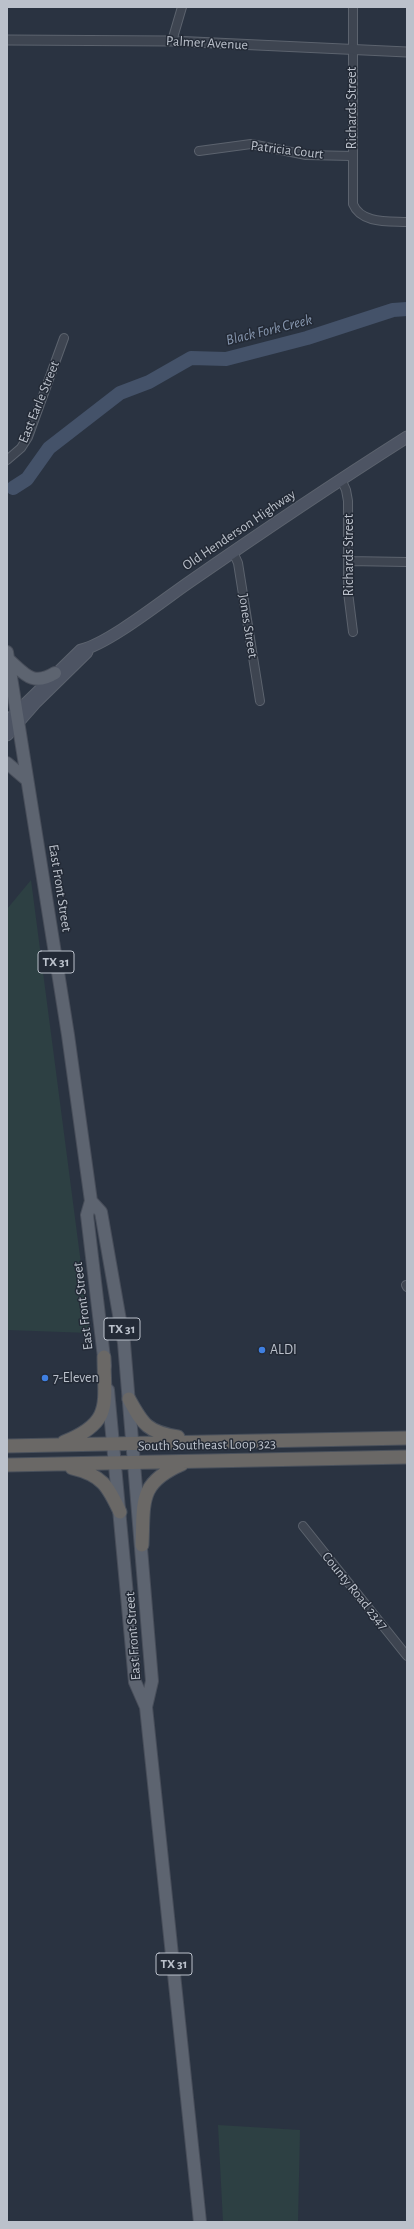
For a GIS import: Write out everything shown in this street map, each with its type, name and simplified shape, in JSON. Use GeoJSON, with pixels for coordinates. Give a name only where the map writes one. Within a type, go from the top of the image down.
{"type":"FeatureCollection","features":[{"type":"Feature","properties":{"kind":"highway"},"geometry":{"type":"LineString","coordinates":[[58,1445],[87,1432],[100,1417],[103,1404],[104,1357]]}},
{"type":"Feature","properties":{"kind":"highway"},"geometry":{"type":"LineString","coordinates":[[129,1399],[140,1419],[152,1431],[162,1435],[214,1443]]}},
{"type":"Feature","properties":{"kind":"highway","name":"South Southeast Loop 323"},"geometry":{"type":"LineString","coordinates":[[7,1446],[407,1438]]}},
{"type":"Feature","properties":{"kind":"highway","name":"South Southeast Loop 323"},"geometry":{"type":"LineString","coordinates":[[7,1465],[135,1462],[186,1463],[407,1457]]}},
{"type":"Feature","properties":{"kind":"highway"},"geometry":{"type":"LineString","coordinates":[[142,1545],[144,1505],[149,1487],[158,1477],[186,1463]]}},
{"type":"Feature","properties":{"kind":"highway"},"geometry":{"type":"LineString","coordinates":[[51,1464],[86,1471],[98,1477],[108,1487],[120,1512]]}},
{"type":"Feature","properties":{"kind":"main road","name":"Old Henderson Highway"},"geometry":{"type":"LineString","coordinates":[[16,711],[81,650],[89,648],[126,626],[233,552],[407,437]]}},
{"type":"Feature","properties":{"kind":"main road","name":"Old Henderson Highway"},"geometry":{"type":"LineString","coordinates":[[7,735],[13,723],[86,656],[89,648]]}},
{"type":"Feature","properties":{"kind":"main road"},"geometry":{"type":"LineString","coordinates":[[8,655],[32,679],[44,679],[54,674]]}},
{"type":"Feature","properties":{"kind":"main road","name":"East Front Street"},"geometry":{"type":"LineString","coordinates":[[8,655],[16,711],[13,723],[27,780],[91,1201],[87,1215],[116,1463],[135,1682],[146,1707]]}},
{"type":"Feature","properties":{"kind":"main road"},"geometry":{"type":"LineString","coordinates":[[7,763],[27,780]]}},
{"type":"Feature","properties":{"kind":"main road","name":"East Front Street"},"geometry":{"type":"LineString","coordinates":[[91,1201],[102,1212],[124,1343],[134,1444],[152,1681],[146,1707]]}},
{"type":"Feature","properties":{"kind":"main road","name":"TX 31"},"geometry":{"type":"LineString","coordinates":[[146,1707],[200,2222]]}},
{"type":"Feature","properties":{"kind":"street"},"geometry":{"type":"LineString","coordinates":[[172,41],[182,7]]}},
{"type":"Feature","properties":{"kind":"street","name":"Richards Street"},"geometry":{"type":"LineString","coordinates":[[354,7],[352,51],[352,197],[355,208],[359,213],[371,219],[407,222]]}},
{"type":"Feature","properties":{"kind":"street","name":"Palmer Avenue"},"geometry":{"type":"LineString","coordinates":[[7,40],[172,41],[352,51],[407,52]]}},
{"type":"Feature","properties":{"kind":"street","name":"Patricia Court"},"geometry":{"type":"LineString","coordinates":[[199,151],[251,144],[306,155],[352,156]]}},
{"type":"Feature","properties":{"kind":"street","name":"East Earle Street"},"geometry":{"type":"LineString","coordinates":[[7,460],[21,448],[28,437],[64,338]]}},
{"type":"Feature","properties":{"kind":"street","name":"Richards Street"},"geometry":{"type":"LineString","coordinates":[[341,480],[346,490],[348,501],[348,592],[353,632]]}},
{"type":"Feature","properties":{"kind":"street","name":"Jones Street"},"geometry":{"type":"LineString","coordinates":[[233,552],[238,563],[260,701]]}},
{"type":"Feature","properties":{"kind":"street"},"geometry":{"type":"LineString","coordinates":[[348,561],[407,562]]}},
{"type":"Feature","properties":{"kind":"street","name":"County Road 2347"},"geometry":{"type":"LineString","coordinates":[[303,1526],[407,1656]]}},
{"type":"Feature","properties":{"kind":"shaded area"},"geometry":{"type":"Polygon","coordinates":[[[31,880],[90,1333],[7,1330],[7,909],[31,880]]]}},
{"type":"Feature","properties":{"kind":"shaded area"},"geometry":{"type":"Polygon","coordinates":[[[218,2125],[300,2130],[298,2222],[223,2222],[218,2125]]]}},
{"type":"Feature","properties":{"kind":"waterway","name":"Black Fork Creek"},"geometry":{"type":"LineString","coordinates":[[13,488],[27,479],[49,448],[120,393],[149,382],[191,358],[226,359],[307,338],[393,310],[407,309]]}},
{"type":"Feature","properties":{"kind":"place","name":"ALDI"},"geometry":{"type":"Point","coordinates":[262,1350]}},
{"type":"Feature","properties":{"kind":"place","name":"7-Eleven"},"geometry":{"type":"Point","coordinates":[45,1378]}}]}
